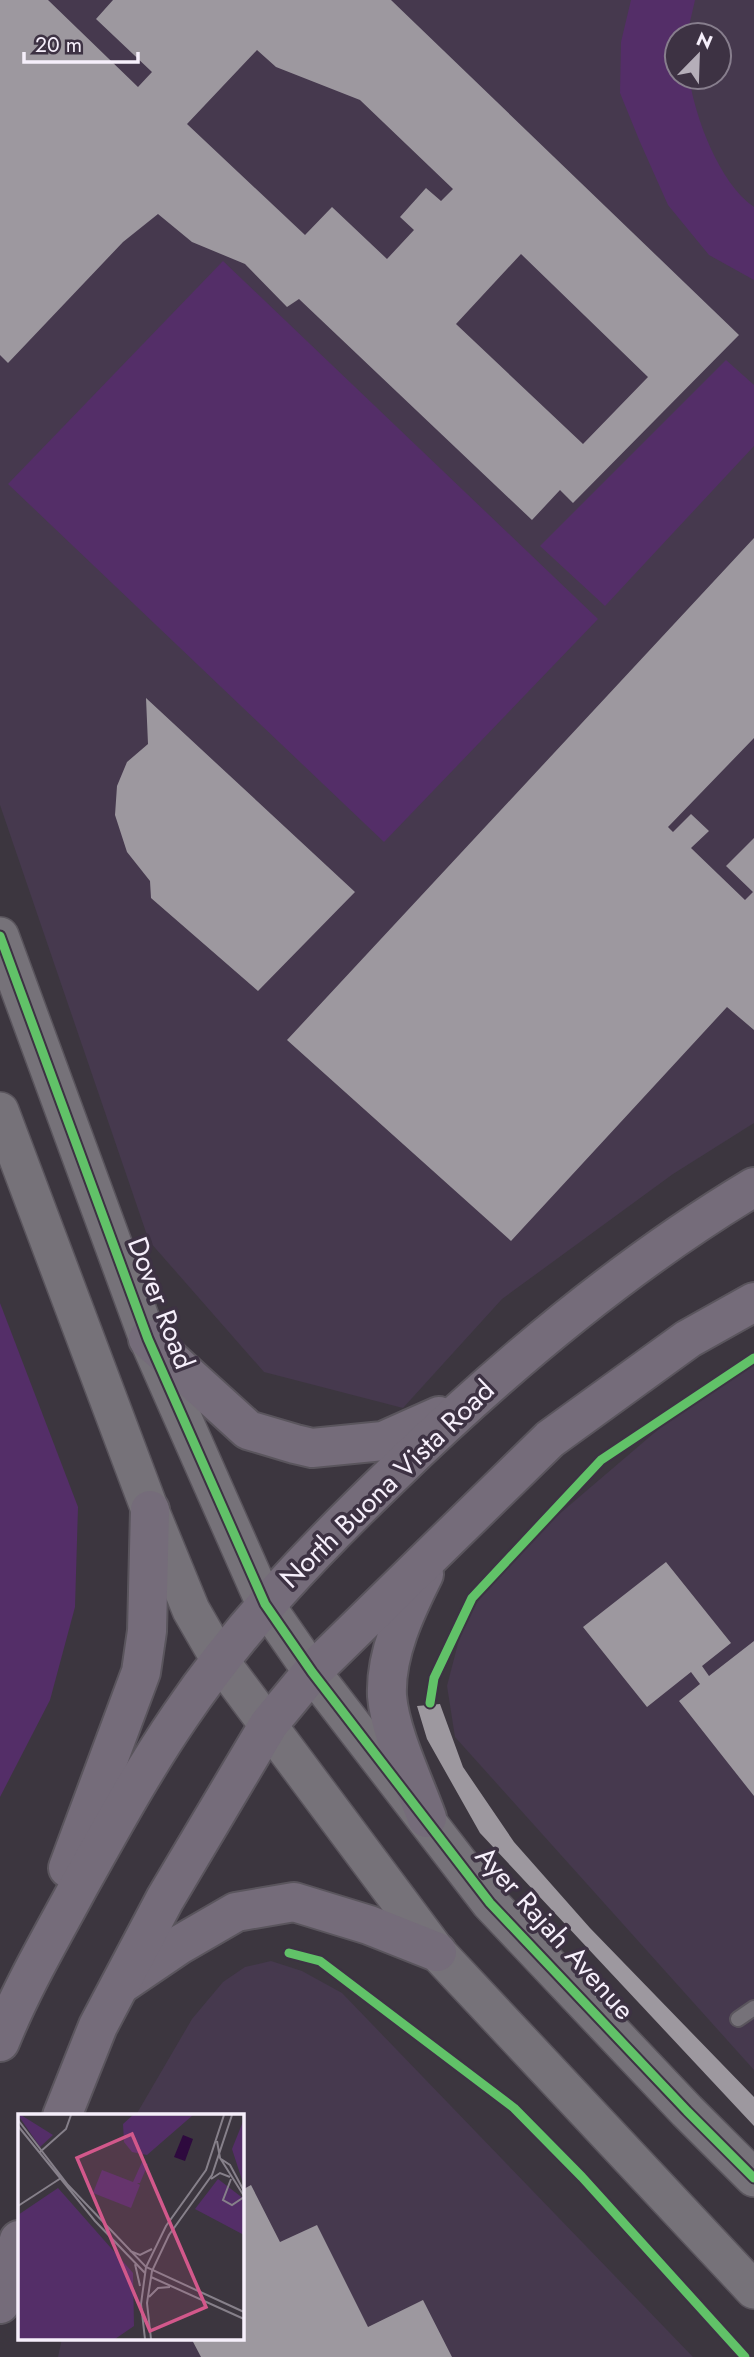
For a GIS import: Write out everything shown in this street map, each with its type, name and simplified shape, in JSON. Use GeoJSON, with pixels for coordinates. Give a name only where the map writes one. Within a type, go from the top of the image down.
{"type":"FeatureCollection","features":[{"type":"Feature","properties":{"kind":"main road","name":"North Buona Vista Road"},"geometry":{"type":"LineString","coordinates":[[0,2042],[19,1994],[93,1861],[180,1717],[265,1604],[323,1541],[463,1405],[567,1318],[697,1221],[754,1187]]}},
{"type":"Feature","properties":{"kind":"main road"},"geometry":{"type":"LineString","coordinates":[[63,2114],[98,2026],[164,1899],[269,1724],[312,1672],[550,1439],[688,1339],[754,1302]]}},
{"type":"Feature","properties":{"kind":"main road"},"geometry":{"type":"LineString","coordinates":[[148,1339],[248,1430],[312,1448],[383,1441],[463,1405]]}},
{"type":"Feature","properties":{"kind":"main road"},"geometry":{"type":"LineString","coordinates":[[19,1994],[141,1672],[147,1631],[150,1510]]}},
{"type":"Feature","properties":{"kind":"main road"},"geometry":{"type":"LineString","coordinates":[[427,1818],[396,1730],[387,1695],[394,1649],[404,1614],[436,1550]]}},
{"type":"Feature","properties":{"kind":"main road"},"geometry":{"type":"LineString","coordinates":[[118,1987],[179,1945],[236,1912],[294,1902],[369,1925],[437,1952]]}},
{"type":"Feature","properties":{"kind":"main road"},"geometry":{"type":"LineString","coordinates":[[0,2304],[18,2243]]}},
{"type":"Feature","properties":{"kind":"street","name":"Dover Road"},"geometry":{"type":"LineString","coordinates":[[0,936],[148,1339],[265,1604],[312,1672]]}},
{"type":"Feature","properties":{"kind":"street"},"geometry":{"type":"LineString","coordinates":[[0,1111],[150,1510],[191,1610],[221,1662],[437,1952],[754,2290]]}},
{"type":"Feature","properties":{"kind":"street","name":"Ayer Rajah Avenue"},"geometry":{"type":"LineString","coordinates":[[312,1672],[490,1903],[754,2178]]}},
{"type":"Feature","properties":{"kind":"lane"},"geometry":{"type":"LineString","coordinates":[[738,2019],[754,2008]]}},
{"type":"Feature","properties":{"kind":"shaded area"},"geometry":{"type":"Polygon","coordinates":[[[0,0],[754,0],[754,1123],[673,1174],[502,1299],[403,1408],[264,1372],[149,1241],[0,805],[0,0]]]}},
{"type":"Feature","properties":{"kind":"shaded area"},"geometry":{"type":"Polygon","coordinates":[[[631,0],[695,0],[690,21],[663,21],[663,91],[692,91],[703,129],[720,166],[741,196],[754,207],[754,280],[709,255],[668,205],[620,93],[621,42],[631,0]]]}},
{"type":"Feature","properties":{"kind":"shaded area"},"geometry":{"type":"Polygon","coordinates":[[[223,261],[598,619],[384,842],[8,484],[223,261]]]}},
{"type":"Feature","properties":{"kind":"shaded area"},"geometry":{"type":"Polygon","coordinates":[[[726,360],[754,385],[754,446],[605,606],[540,546],[726,360]]]}},
{"type":"Feature","properties":{"kind":"shaded area"},"geometry":{"type":"Polygon","coordinates":[[[0,1303],[78,1507],[75,1607],[50,1700],[0,1797],[0,1303]]]}},
{"type":"Feature","properties":{"kind":"shaded area"},"geometry":{"type":"Polygon","coordinates":[[[754,1362],[754,2070],[455,1737],[447,1686],[464,1620],[509,1557],[695,1398],[754,1362]]]}},
{"type":"Feature","properties":{"kind":"shaded area"},"geometry":{"type":"Polygon","coordinates":[[[271,1961],[302,1971],[342,1993],[693,2357],[58,2357],[62,2340],[243,2340],[243,2114],[137,2114],[192,2019],[223,1982],[245,1967],[271,1961]]]}},
{"type":"Feature","properties":{"kind":"building"},"geometry":{"type":"Polygon","coordinates":[[[0,0],[48,0],[138,87],[152,72],[96,19],[113,0],[391,0],[739,335],[573,503],[560,490],[532,520],[299,299],[287,307],[245,264],[192,242],[158,214],[123,242],[8,363],[0,355],[0,0]],[[257,50],[187,124],[305,235],[332,207],[387,259],[414,230],[400,217],[426,188],[441,201],[453,189],[360,100],[276,67],[257,50]],[[521,254],[456,324],[583,444],[648,377],[521,254]]]}},
{"type":"Feature","properties":{"kind":"building"},"geometry":{"type":"Polygon","coordinates":[[[754,538],[754,738],[668,827],[673,832],[691,814],[709,831],[691,848],[745,900],[753,892],[726,866],[754,838],[754,1030],[727,1007],[511,1241],[287,1040],[754,538]]]}},
{"type":"Feature","properties":{"kind":"building"},"geometry":{"type":"Polygon","coordinates":[[[146,698],[355,892],[258,991],[151,898],[150,881],[127,852],[115,815],[117,786],[127,762],[148,744],[146,698]]]}},
{"type":"Feature","properties":{"kind":"building"},"geometry":{"type":"Polygon","coordinates":[[[666,1562],[731,1643],[702,1666],[709,1676],[754,1641],[754,1796],[679,1701],[700,1684],[691,1672],[647,1707],[583,1627],[666,1562]]]}},
{"type":"Feature","properties":{"kind":"building"},"geometry":{"type":"Polygon","coordinates":[[[440,1704],[463,1767],[514,1842],[590,1928],[754,2097],[754,2126],[480,1833],[427,1739],[417,1706],[440,1704]]]}},
{"type":"Feature","properties":{"kind":"building"},"geometry":{"type":"Polygon","coordinates":[[[251,2185],[280,2242],[317,2225],[368,2327],[423,2300],[452,2357],[201,2357],[192,2340],[243,2340],[243,2189],[251,2185]]]}},
{"type":"Feature","properties":{"kind":"cycle path"},"geometry":{"type":"LineString","coordinates":[[0,936],[148,1339],[265,1604],[312,1672],[490,1903],[754,2178]]}},
{"type":"Feature","properties":{"kind":"cycle path"},"geometry":{"type":"LineString","coordinates":[[430,1703],[434,1678],[472,1598],[601,1460],[754,1358]]}},
{"type":"Feature","properties":{"kind":"cycle path"},"geometry":{"type":"LineString","coordinates":[[289,1953],[320,1961],[514,2108],[582,2177],[745,2357]]}}]}
